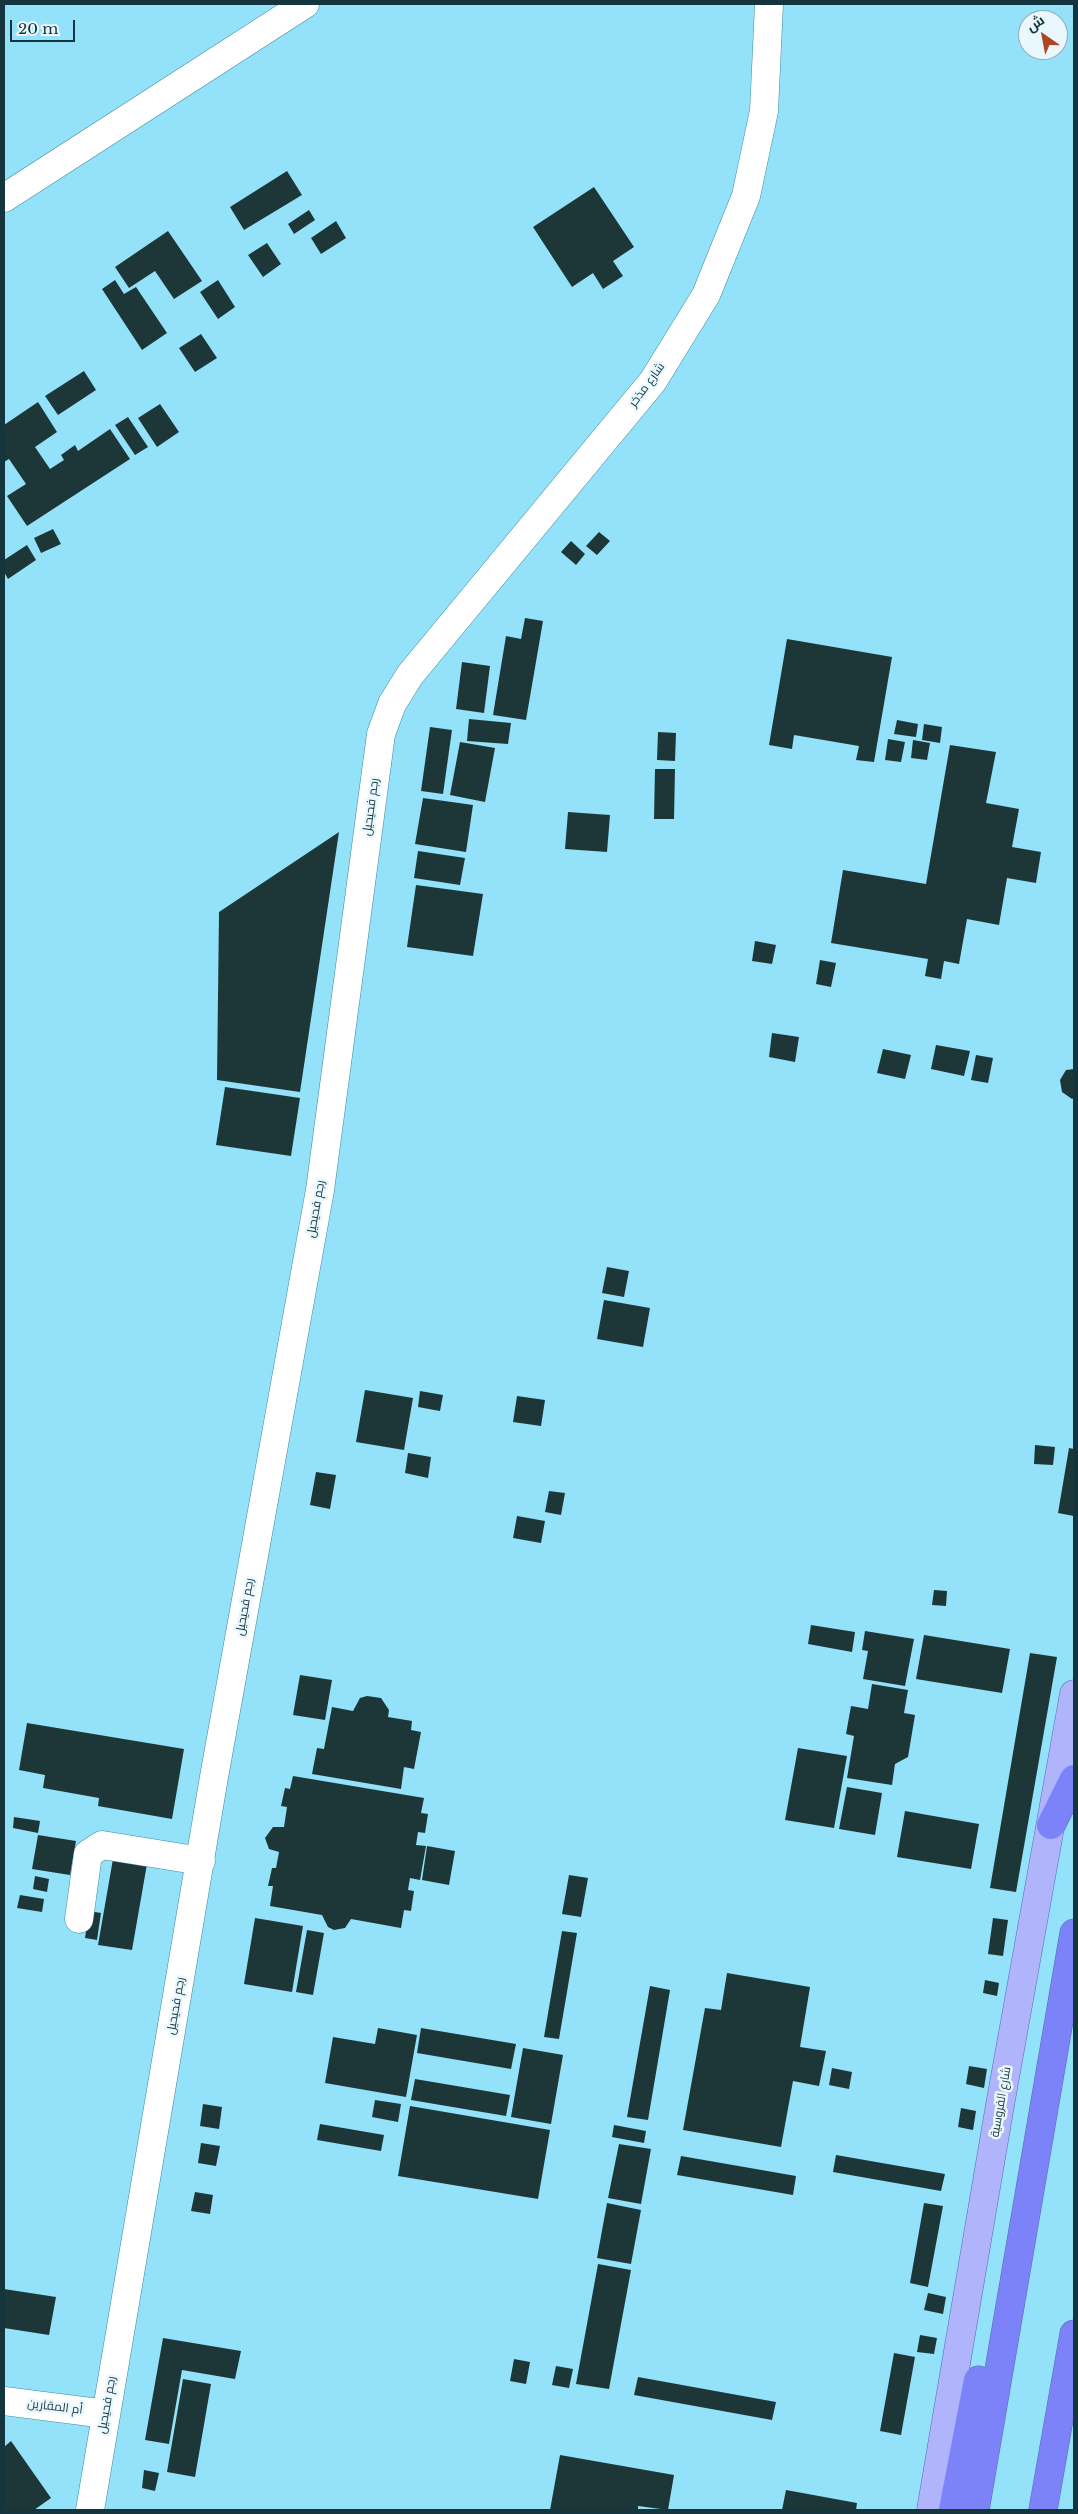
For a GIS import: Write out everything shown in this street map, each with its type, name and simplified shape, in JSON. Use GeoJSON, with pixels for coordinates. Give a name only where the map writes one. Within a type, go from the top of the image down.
{"type":"FeatureCollection","features":[{"type":"Feature","properties":{"kind":"highway"},"geometry":{"type":"LineString","coordinates":[[1051,1825],[1074,1779]]}},
{"type":"Feature","properties":{"kind":"highway"},"geometry":{"type":"LineString","coordinates":[[975,2510],[1074,1933]]}},
{"type":"Feature","properties":{"kind":"highway"},"geometry":{"type":"LineString","coordinates":[[953,2510],[984,2345],[1020,2240]]}},
{"type":"Feature","properties":{"kind":"highway"},"geometry":{"type":"LineString","coordinates":[[1043,2510],[1074,2334]]}},
{"type":"Feature","properties":{"kind":"main road","name":"شارع الفروسية"},"geometry":{"type":"LineString","coordinates":[[931,2510],[1000,2105],[1074,1694]]}},
{"type":"Feature","properties":{"kind":"street"},"geometry":{"type":"LineString","coordinates":[[4,198],[305,4]]}},
{"type":"Feature","properties":{"kind":"street","name":"شارع مذخر"},"geometry":{"type":"LineString","coordinates":[[392,704],[410,675],[653,381],[706,294],[746,196],[764,110],[769,4]]}},
{"type":"Feature","properties":{"kind":"street","name":"رجم فحيحيل"},"geometry":{"type":"LineString","coordinates":[[90,2510],[200,1861],[320,1190],[381,734],[392,704]]}},
{"type":"Feature","properties":{"kind":"street"},"geometry":{"type":"LineString","coordinates":[[79,1919],[88,1854],[102,1845],[200,1861]]}},
{"type":"Feature","properties":{"kind":"street","name":"أم المقارين"},"geometry":{"type":"LineString","coordinates":[[4,2400],[106,2414]]}},
{"type":"Feature","properties":{"kind":"building"},"geometry":{"type":"Polygon","coordinates":[[[287,171],[302,195],[244,230],[230,207],[287,171]]]}},
{"type":"Feature","properties":{"kind":"building"},"geometry":{"type":"Polygon","coordinates":[[[594,187],[634,247],[613,261],[623,276],[603,289],[593,273],[572,287],[533,227],[594,187]]]}},
{"type":"Feature","properties":{"kind":"building"},"geometry":{"type":"Polygon","coordinates":[[[309,210],[315,220],[294,234],[288,224],[309,210]]]}},
{"type":"Feature","properties":{"kind":"building"},"geometry":{"type":"Polygon","coordinates":[[[336,221],[346,238],[321,254],[311,238],[336,221]]]}},
{"type":"Feature","properties":{"kind":"building"},"geometry":{"type":"Polygon","coordinates":[[[168,231],[202,281],[174,299],[155,271],[129,288],[115,267],[168,231]]]}},
{"type":"Feature","properties":{"kind":"building"},"geometry":{"type":"Polygon","coordinates":[[[267,243],[281,264],[263,277],[248,255],[267,243]]]}},
{"type":"Feature","properties":{"kind":"building"},"geometry":{"type":"Polygon","coordinates":[[[115,280],[124,294],[136,287],[167,333],[142,350],[102,289],[115,280]]]}},
{"type":"Feature","properties":{"kind":"building"},"geometry":{"type":"Polygon","coordinates":[[[218,280],[235,307],[218,319],[200,292],[218,280]]]}},
{"type":"Feature","properties":{"kind":"building"},"geometry":{"type":"Polygon","coordinates":[[[201,334],[217,358],[195,372],[179,348],[201,334]]]}},
{"type":"Feature","properties":{"kind":"building"},"geometry":{"type":"Polygon","coordinates":[[[84,371],[96,390],[58,415],[45,396],[84,371]]]}},
{"type":"Feature","properties":{"kind":"building"},"geometry":{"type":"Polygon","coordinates":[[[38,402],[57,432],[35,447],[50,469],[64,460],[61,455],[75,445],[78,451],[110,429],[130,459],[27,526],[7,496],[26,484],[9,459],[4,462],[4,425],[38,402]]]}},
{"type":"Feature","properties":{"kind":"building"},"geometry":{"type":"Polygon","coordinates":[[[160,404],[179,432],[157,447],[138,418],[160,404]]]}},
{"type":"Feature","properties":{"kind":"building"},"geometry":{"type":"Polygon","coordinates":[[[128,417],[148,447],[135,455],[115,425],[128,417]]]}},
{"type":"Feature","properties":{"kind":"building"},"geometry":{"type":"Polygon","coordinates":[[[53,529],[61,544],[41,553],[34,538],[53,529]]]}},
{"type":"Feature","properties":{"kind":"building"},"geometry":{"type":"Polygon","coordinates":[[[599,532],[610,541],[597,555],[586,546],[599,532]]]}},
{"type":"Feature","properties":{"kind":"building"},"geometry":{"type":"Polygon","coordinates":[[[571,541],[585,554],[576,565],[561,552],[571,541]]]}},
{"type":"Feature","properties":{"kind":"building"},"geometry":{"type":"Polygon","coordinates":[[[27,545],[36,560],[8,579],[4,572],[4,560],[27,545]]]}},
{"type":"Feature","properties":{"kind":"building"},"geometry":{"type":"Polygon","coordinates":[[[525,618],[543,621],[526,720],[493,715],[506,636],[521,639],[525,618]]]}},
{"type":"Feature","properties":{"kind":"building"},"geometry":{"type":"Polygon","coordinates":[[[787,639],[892,657],[874,762],[856,760],[859,746],[794,735],[792,749],[769,745],[787,639]]]}},
{"type":"Feature","properties":{"kind":"building"},"geometry":{"type":"Polygon","coordinates":[[[462,662],[490,666],[484,713],[456,709],[462,662]]]}},
{"type":"Feature","properties":{"kind":"building"},"geometry":{"type":"Polygon","coordinates":[[[469,719],[511,723],[508,744],[467,741],[469,719]]]}},
{"type":"Feature","properties":{"kind":"building"},"geometry":{"type":"Polygon","coordinates":[[[897,720],[918,724],[916,737],[894,734],[897,720]]]}},
{"type":"Feature","properties":{"kind":"building"},"geometry":{"type":"Polygon","coordinates":[[[924,724],[942,727],[940,743],[922,740],[924,724]]]}},
{"type":"Feature","properties":{"kind":"building"},"geometry":{"type":"Polygon","coordinates":[[[430,727],[452,730],[443,794],[421,791],[430,727]]]}},
{"type":"Feature","properties":{"kind":"building"},"geometry":{"type":"Polygon","coordinates":[[[658,732],[676,733],[675,761],[657,760],[658,732]]]}},
{"type":"Feature","properties":{"kind":"building"},"geometry":{"type":"Polygon","coordinates":[[[888,739],[905,742],[901,762],[885,760],[888,739]]]}},
{"type":"Feature","properties":{"kind":"building"},"geometry":{"type":"Polygon","coordinates":[[[913,740],[930,743],[927,760],[911,758],[913,740]]]}},
{"type":"Feature","properties":{"kind":"building"},"geometry":{"type":"Polygon","coordinates":[[[460,742],[495,748],[485,802],[450,795],[460,742]]]}},
{"type":"Feature","properties":{"kind":"building"},"geometry":{"type":"Polygon","coordinates":[[[950,745],[996,752],[986,803],[1019,809],[1012,847],[1041,852],[1036,883],[1007,878],[999,925],[967,919],[959,964],[944,961],[941,979],[925,976],[928,959],[831,943],[843,870],[926,884],[950,745]]]}},
{"type":"Feature","properties":{"kind":"building"},"geometry":{"type":"Polygon","coordinates":[[[655,769],[675,769],[674,819],[654,819],[655,769]]]}},
{"type":"Feature","properties":{"kind":"building"},"geometry":{"type":"Polygon","coordinates":[[[423,798],[473,805],[466,852],[415,844],[423,798]]]}},
{"type":"Feature","properties":{"kind":"building"},"geometry":{"type":"Polygon","coordinates":[[[568,812],[610,815],[607,852],[565,849],[568,812]]]}},
{"type":"Feature","properties":{"kind":"building"},"geometry":{"type":"Polygon","coordinates":[[[339,832],[300,1092],[217,1080],[219,912],[339,832]]]}},
{"type":"Feature","properties":{"kind":"building"},"geometry":{"type":"Polygon","coordinates":[[[418,851],[465,858],[460,885],[414,878],[418,851]]]}},
{"type":"Feature","properties":{"kind":"building"},"geometry":{"type":"Polygon","coordinates":[[[416,885],[483,894],[473,956],[407,947],[416,885]]]}},
{"type":"Feature","properties":{"kind":"building"},"geometry":{"type":"Polygon","coordinates":[[[755,941],[776,945],[772,964],[752,961],[755,941]]]}},
{"type":"Feature","properties":{"kind":"building"},"geometry":{"type":"Polygon","coordinates":[[[820,960],[836,963],[831,987],[816,984],[820,960]]]}},
{"type":"Feature","properties":{"kind":"building"},"geometry":{"type":"Polygon","coordinates":[[[772,1033],[799,1037],[795,1062],[769,1057],[772,1033]]]}},
{"type":"Feature","properties":{"kind":"building"},"geometry":{"type":"Polygon","coordinates":[[[936,1045],[970,1051],[964,1076],[931,1069],[936,1045]]]}},
{"type":"Feature","properties":{"kind":"building"},"geometry":{"type":"Polygon","coordinates":[[[883,1049],[911,1055],[905,1079],[877,1073],[883,1049]]]}},
{"type":"Feature","properties":{"kind":"building"},"geometry":{"type":"Polygon","coordinates":[[[976,1055],[993,1058],[988,1083],[971,1080],[976,1055]]]}},
{"type":"Feature","properties":{"kind":"building"},"geometry":{"type":"Polygon","coordinates":[[[1074,1069],[1074,1098],[1072,1099],[1062,1092],[1060,1080],[1066,1070],[1074,1069]]]}},
{"type":"Feature","properties":{"kind":"building"},"geometry":{"type":"Polygon","coordinates":[[[225,1087],[300,1098],[291,1156],[216,1145],[225,1087]]]}},
{"type":"Feature","properties":{"kind":"building"},"geometry":{"type":"Polygon","coordinates":[[[607,1267],[629,1271],[624,1297],[602,1293],[607,1267]]]}},
{"type":"Feature","properties":{"kind":"building"},"geometry":{"type":"Polygon","coordinates":[[[604,1300],[650,1308],[643,1347],[597,1339],[604,1300]]]}},
{"type":"Feature","properties":{"kind":"building"},"geometry":{"type":"Polygon","coordinates":[[[365,1390],[413,1398],[404,1450],[356,1442],[365,1390]]]}},
{"type":"Feature","properties":{"kind":"building"},"geometry":{"type":"Polygon","coordinates":[[[420,1391],[443,1395],[440,1411],[418,1407],[420,1391]]]}},
{"type":"Feature","properties":{"kind":"building"},"geometry":{"type":"Polygon","coordinates":[[[517,1396],[545,1400],[541,1426],[513,1422],[517,1396]]]}},
{"type":"Feature","properties":{"kind":"building"},"geometry":{"type":"Polygon","coordinates":[[[1035,1445],[1055,1447],[1053,1465],[1034,1464],[1035,1445]]]}},
{"type":"Feature","properties":{"kind":"building"},"geometry":{"type":"Polygon","coordinates":[[[1069,1448],[1074,1449],[1074,1516],[1058,1513],[1069,1448]]]}},
{"type":"Feature","properties":{"kind":"building"},"geometry":{"type":"Polygon","coordinates":[[[408,1453],[431,1457],[428,1478],[405,1473],[408,1453]]]}},
{"type":"Feature","properties":{"kind":"building"},"geometry":{"type":"Polygon","coordinates":[[[316,1472],[336,1475],[330,1509],[310,1505],[316,1472]]]}},
{"type":"Feature","properties":{"kind":"building"},"geometry":{"type":"Polygon","coordinates":[[[549,1491],[565,1493],[561,1515],[545,1512],[549,1491]]]}},
{"type":"Feature","properties":{"kind":"building"},"geometry":{"type":"Polygon","coordinates":[[[517,1516],[545,1521],[541,1543],[513,1538],[517,1516]]]}},
{"type":"Feature","properties":{"kind":"building"},"geometry":{"type":"Polygon","coordinates":[[[934,1590],[947,1591],[946,1606],[932,1605],[934,1590]]]}},
{"type":"Feature","properties":{"kind":"building"},"geometry":{"type":"Polygon","coordinates":[[[811,1625],[855,1632],[852,1652],[808,1644],[811,1625]]]}},
{"type":"Feature","properties":{"kind":"building"},"geometry":{"type":"Polygon","coordinates":[[[865,1631],[914,1639],[905,1686],[863,1679],[868,1651],[862,1650],[865,1631]]]}},
{"type":"Feature","properties":{"kind":"building"},"geometry":{"type":"Polygon","coordinates":[[[924,1635],[1010,1649],[1002,1693],[916,1679],[924,1635]]]}},
{"type":"Feature","properties":{"kind":"building"},"geometry":{"type":"Polygon","coordinates":[[[1030,1653],[1057,1657],[1016,1892],[990,1888],[1030,1653]]]}},
{"type":"Feature","properties":{"kind":"building"},"geometry":{"type":"Polygon","coordinates":[[[300,1675],[332,1680],[325,1720],[293,1715],[300,1675]]]}},
{"type":"Feature","properties":{"kind":"building"},"geometry":{"type":"Polygon","coordinates":[[[872,1684],[908,1690],[904,1713],[915,1715],[908,1757],[895,1764],[892,1785],[847,1778],[854,1736],[846,1734],[851,1706],[868,1709],[872,1684]]]}},
{"type":"Feature","properties":{"kind":"building"},"geometry":{"type":"Polygon","coordinates":[[[367,1696],[381,1698],[389,1710],[388,1717],[412,1721],[411,1730],[421,1732],[414,1769],[404,1767],[401,1789],[312,1774],[317,1748],[324,1749],[332,1707],[353,1711],[360,1698],[367,1696]]]}},
{"type":"Feature","properties":{"kind":"building"},"geometry":{"type":"Polygon","coordinates":[[[27,1723],[184,1749],[172,1819],[98,1806],[99,1798],[43,1788],[45,1775],[19,1770],[27,1723]]]}},
{"type":"Feature","properties":{"kind":"building"},"geometry":{"type":"Polygon","coordinates":[[[798,1748],[847,1756],[834,1828],[785,1820],[798,1748]]]}},
{"type":"Feature","properties":{"kind":"building"},"geometry":{"type":"Polygon","coordinates":[[[293,1776],[424,1798],[421,1813],[428,1814],[425,1833],[418,1832],[416,1845],[426,1846],[420,1880],[410,1878],[408,1890],[414,1891],[411,1911],[404,1910],[401,1928],[351,1919],[345,1928],[334,1930],[328,1927],[322,1915],[270,1906],[273,1886],[268,1886],[272,1868],[276,1868],[279,1852],[269,1849],[265,1838],[273,1827],[284,1827],[287,1807],[281,1806],[285,1788],[290,1789],[293,1776]]]}},
{"type":"Feature","properties":{"kind":"building"},"geometry":{"type":"Polygon","coordinates":[[[847,1787],[882,1793],[875,1835],[839,1829],[847,1787]]]}},
{"type":"Feature","properties":{"kind":"building"},"geometry":{"type":"Polygon","coordinates":[[[905,1811],[979,1824],[971,1869],[897,1857],[905,1811]]]}},
{"type":"Feature","properties":{"kind":"building"},"geometry":{"type":"Polygon","coordinates":[[[14,1817],[40,1821],[38,1833],[13,1828],[14,1817]]]}},
{"type":"Feature","properties":{"kind":"building"},"geometry":{"type":"Polygon","coordinates":[[[38,1835],[76,1841],[70,1875],[32,1869],[38,1835]]]}},
{"type":"Feature","properties":{"kind":"building"},"geometry":{"type":"Polygon","coordinates":[[[427,1846],[455,1851],[449,1885],[422,1880],[427,1846]]]}},
{"type":"Feature","properties":{"kind":"building"},"geometry":{"type":"Polygon","coordinates":[[[113,1859],[147,1864],[132,1950],[98,1945],[113,1859]]]}},
{"type":"Feature","properties":{"kind":"building"},"geometry":{"type":"Polygon","coordinates":[[[569,1875],[588,1878],[581,1917],[562,1914],[569,1875]]]}},
{"type":"Feature","properties":{"kind":"building"},"geometry":{"type":"Polygon","coordinates":[[[35,1876],[49,1879],[47,1892],[33,1889],[35,1876]]]}},
{"type":"Feature","properties":{"kind":"building"},"geometry":{"type":"Polygon","coordinates":[[[20,1895],[44,1899],[42,1912],[17,1908],[20,1895]]]}},
{"type":"Feature","properties":{"kind":"building"},"geometry":{"type":"Polygon","coordinates":[[[89,1911],[101,1913],[97,1940],[85,1938],[89,1911]]]}},
{"type":"Feature","properties":{"kind":"building"},"geometry":{"type":"Polygon","coordinates":[[[255,1918],[303,1926],[292,1992],[244,1984],[255,1918]]]}},
{"type":"Feature","properties":{"kind":"building"},"geometry":{"type":"Polygon","coordinates":[[[993,1918],[1008,1920],[1003,1956],[988,1954],[993,1918]]]}},
{"type":"Feature","properties":{"kind":"building"},"geometry":{"type":"Polygon","coordinates":[[[307,1930],[324,1933],[313,1995],[296,1992],[307,1930]]]}},
{"type":"Feature","properties":{"kind":"building"},"geometry":{"type":"Polygon","coordinates":[[[562,1931],[577,1933],[559,2039],[544,2037],[562,1931]]]}},
{"type":"Feature","properties":{"kind":"building"},"geometry":{"type":"Polygon","coordinates":[[[727,1973],[810,1987],[800,2047],[826,2051],[819,2086],[793,2081],[781,2147],[683,2130],[705,2008],[721,2010],[727,1973]]]}},
{"type":"Feature","properties":{"kind":"building"},"geometry":{"type":"Polygon","coordinates":[[[985,1980],[999,1983],[997,1996],[983,1993],[985,1980]]]}},
{"type":"Feature","properties":{"kind":"building"},"geometry":{"type":"Polygon","coordinates":[[[650,1986],[670,1990],[648,2120],[627,2117],[650,1986]]]}},
{"type":"Feature","properties":{"kind":"building"},"geometry":{"type":"Polygon","coordinates":[[[378,2028],[417,2035],[406,2097],[325,2083],[333,2037],[375,2044],[378,2028]]]}},
{"type":"Feature","properties":{"kind":"building"},"geometry":{"type":"Polygon","coordinates":[[[421,2028],[516,2044],[511,2069],[417,2053],[421,2028]]]}},
{"type":"Feature","properties":{"kind":"building"},"geometry":{"type":"Polygon","coordinates":[[[523,2048],[563,2055],[551,2124],[511,2117],[523,2048]]]}},
{"type":"Feature","properties":{"kind":"building"},"geometry":{"type":"Polygon","coordinates":[[[969,2066],[987,2069],[984,2088],[966,2084],[969,2066]]]}},
{"type":"Feature","properties":{"kind":"building"},"geometry":{"type":"Polygon","coordinates":[[[832,2068],[852,2072],[849,2089],[829,2085],[832,2068]]]}},
{"type":"Feature","properties":{"kind":"building"},"geometry":{"type":"Polygon","coordinates":[[[415,2079],[510,2095],[506,2116],[411,2100],[415,2079]]]}},
{"type":"Feature","properties":{"kind":"building"},"geometry":{"type":"Polygon","coordinates":[[[375,2100],[401,2104],[398,2122],[372,2117],[375,2100]]]}},
{"type":"Feature","properties":{"kind":"building"},"geometry":{"type":"Polygon","coordinates":[[[203,2104],[222,2107],[219,2129],[200,2126],[203,2104]]]}},
{"type":"Feature","properties":{"kind":"building"},"geometry":{"type":"Polygon","coordinates":[[[410,2106],[550,2130],[538,2199],[398,2176],[410,2106]]]}},
{"type":"Feature","properties":{"kind":"building"},"geometry":{"type":"Polygon","coordinates":[[[961,2108],[976,2111],[973,2130],[958,2127],[961,2108]]]}},
{"type":"Feature","properties":{"kind":"building"},"geometry":{"type":"Polygon","coordinates":[[[320,2124],[384,2135],[381,2151],[317,2140],[320,2124]]]}},
{"type":"Feature","properties":{"kind":"building"},"geometry":{"type":"Polygon","coordinates":[[[614,2125],[646,2131],[644,2143],[612,2137],[614,2125]]]}},
{"type":"Feature","properties":{"kind":"building"},"geometry":{"type":"Polygon","coordinates":[[[201,2143],[220,2146],[216,2166],[198,2163],[201,2143]]]}},
{"type":"Feature","properties":{"kind":"building"},"geometry":{"type":"Polygon","coordinates":[[[619,2144],[651,2149],[641,2204],[608,2198],[619,2144]]]}},
{"type":"Feature","properties":{"kind":"building"},"geometry":{"type":"Polygon","coordinates":[[[836,2155],[945,2174],[941,2191],[833,2172],[836,2155]]]}},
{"type":"Feature","properties":{"kind":"building"},"geometry":{"type":"Polygon","coordinates":[[[681,2156],[796,2176],[793,2195],[677,2175],[681,2156]]]}},
{"type":"Feature","properties":{"kind":"building"},"geometry":{"type":"Polygon","coordinates":[[[195,2192],[213,2195],[210,2214],[191,2211],[195,2192]]]}},
{"type":"Feature","properties":{"kind":"building"},"geometry":{"type":"Polygon","coordinates":[[[607,2203],[641,2210],[631,2264],[597,2258],[607,2203]]]}},
{"type":"Feature","properties":{"kind":"building"},"geometry":{"type":"Polygon","coordinates":[[[924,2203],[943,2206],[928,2287],[910,2283],[924,2203]]]}},
{"type":"Feature","properties":{"kind":"building"},"geometry":{"type":"Polygon","coordinates":[[[598,2264],[631,2270],[609,2389],[576,2384],[598,2264]]]}},
{"type":"Feature","properties":{"kind":"building"},"geometry":{"type":"Polygon","coordinates":[[[4,2289],[56,2297],[49,2335],[4,2328],[4,2289]]]}},
{"type":"Feature","properties":{"kind":"building"},"geometry":{"type":"Polygon","coordinates":[[[928,2293],[946,2297],[943,2314],[924,2310],[928,2293]]]}},
{"type":"Feature","properties":{"kind":"building"},"geometry":{"type":"Polygon","coordinates":[[[920,2335],[937,2338],[934,2354],[917,2352],[920,2335]]]}},
{"type":"Feature","properties":{"kind":"building"},"geometry":{"type":"Polygon","coordinates":[[[163,2338],[241,2351],[235,2379],[182,2370],[169,2444],[145,2440],[163,2338]]]}},
{"type":"Feature","properties":{"kind":"building"},"geometry":{"type":"Polygon","coordinates":[[[894,2353],[915,2357],[901,2435],[880,2431],[894,2353]]]}},
{"type":"Feature","properties":{"kind":"building"},"geometry":{"type":"Polygon","coordinates":[[[514,2359],[530,2362],[526,2384],[510,2381],[514,2359]]]}},
{"type":"Feature","properties":{"kind":"building"},"geometry":{"type":"Polygon","coordinates":[[[556,2366],[573,2369],[569,2388],[552,2385],[556,2366]]]}},
{"type":"Feature","properties":{"kind":"building"},"geometry":{"type":"Polygon","coordinates":[[[638,2377],[776,2402],[772,2420],[634,2395],[638,2377]]]}},
{"type":"Feature","properties":{"kind":"building"},"geometry":{"type":"Polygon","coordinates":[[[183,2379],[211,2384],[195,2477],[167,2472],[183,2379]]]}},
{"type":"Feature","properties":{"kind":"building"},"geometry":{"type":"Polygon","coordinates":[[[11,2441],[51,2498],[34,2510],[4,2510],[4,2447],[11,2441]]]}},
{"type":"Feature","properties":{"kind":"building"},"geometry":{"type":"Polygon","coordinates":[[[560,2455],[674,2475],[668,2510],[638,2506],[638,2510],[550,2510],[560,2455]]]}},
{"type":"Feature","properties":{"kind":"building"},"geometry":{"type":"Polygon","coordinates":[[[144,2470],[159,2473],[155,2491],[142,2488],[144,2470]]]}},
{"type":"Feature","properties":{"kind":"building"},"geometry":{"type":"Polygon","coordinates":[[[786,2490],[857,2503],[856,2510],[782,2510],[786,2490]]]}}]}
